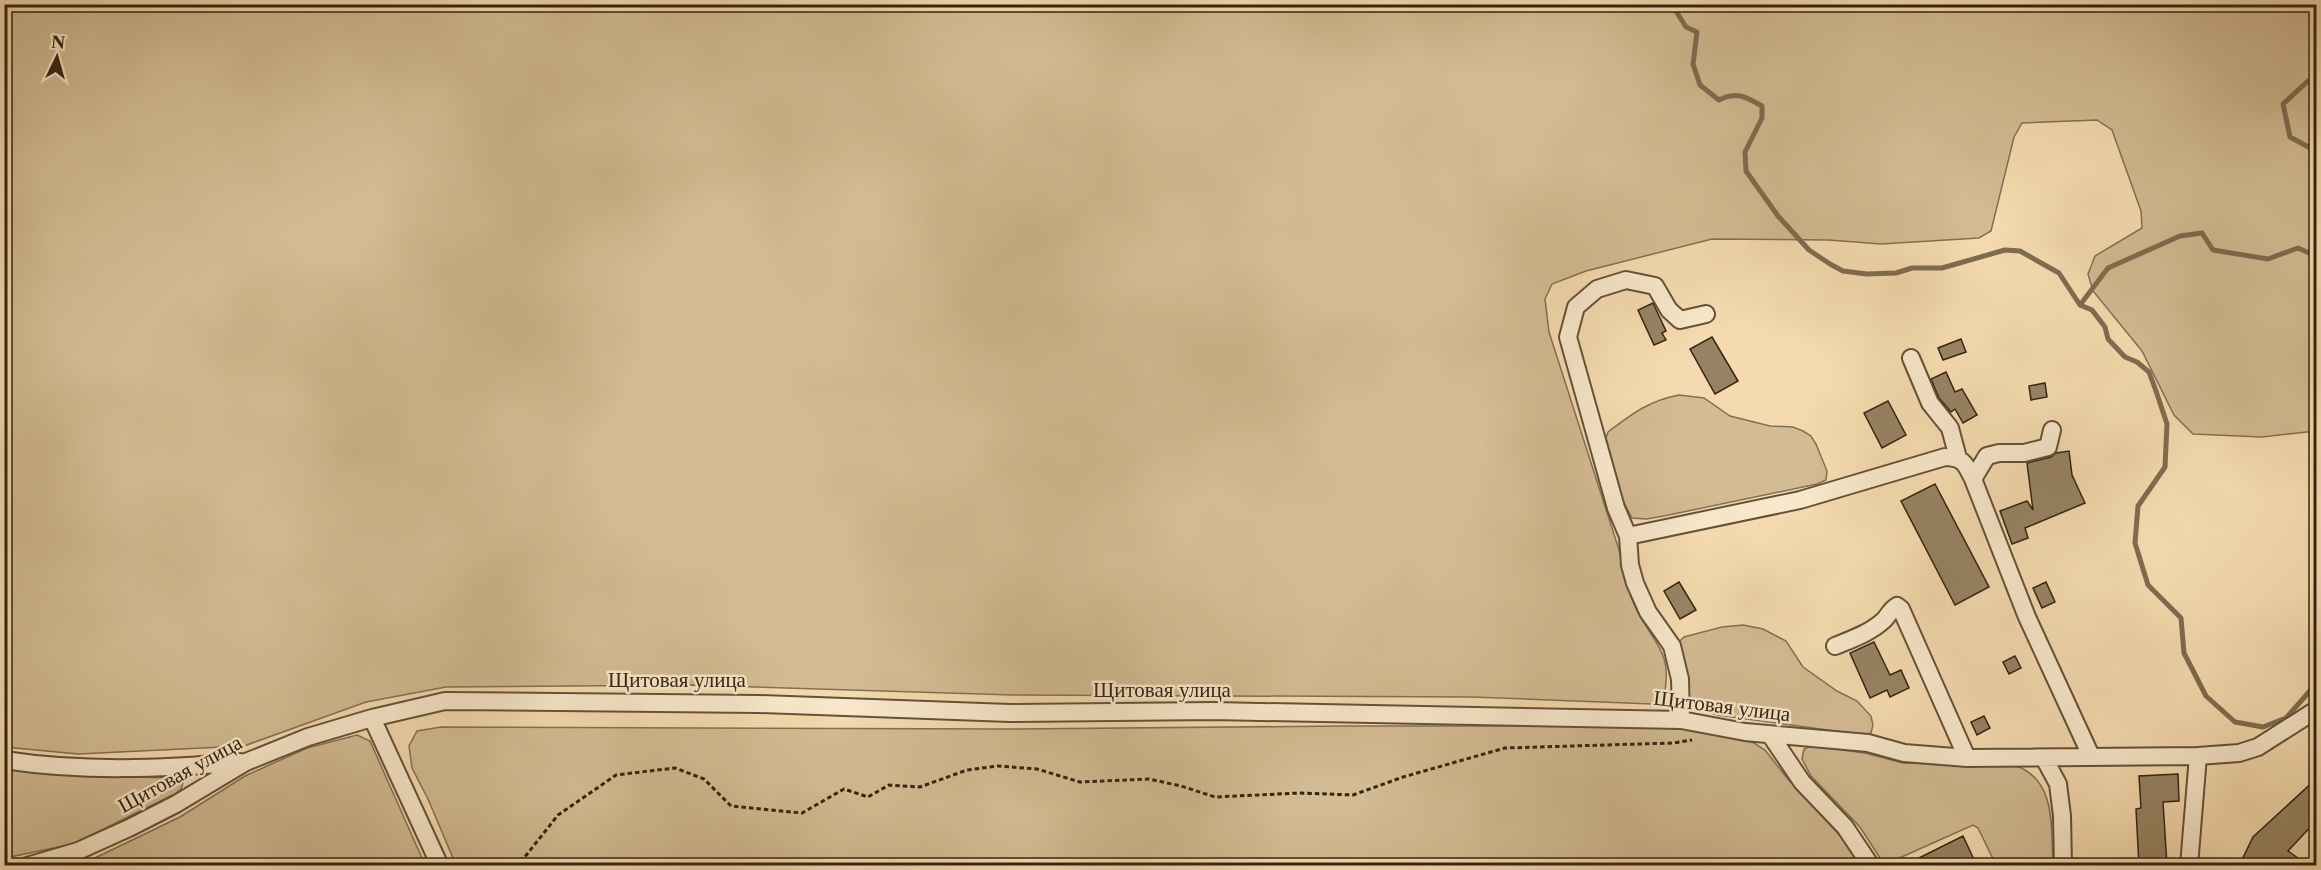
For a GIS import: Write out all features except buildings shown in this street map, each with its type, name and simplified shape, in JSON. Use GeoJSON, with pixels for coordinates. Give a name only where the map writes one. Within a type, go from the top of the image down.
{"type":"FeatureCollection","features":[{"type":"Feature","properties":{"kind":"street"},"geometry":{"type":"LineString","coordinates":[[1681,720],[1680,679],[1672,646],[1648,612],[1635,583],[1630,566],[1628,536],[1616,508],[1568,337],[1576,307],[1597,289],[1626,280],[1655,286],[1669,310],[1680,320],[1706,314]]}},
{"type":"Feature","properties":{"kind":"street"},"geometry":{"type":"LineString","coordinates":[[1911,358],[1930,403],[1950,428],[1958,458]]}},
{"type":"Feature","properties":{"kind":"street"},"geometry":{"type":"LineString","coordinates":[[1973,479],[1987,456],[1999,453],[2024,453],[2048,447],[2052,429]]}},
{"type":"Feature","properties":{"kind":"street"},"geometry":{"type":"LineString","coordinates":[[1628,536],[1800,500],[1945,457],[1958,458],[1964,462],[1973,479],[2027,616],[2091,756]]}},
{"type":"Feature","properties":{"kind":"street"},"geometry":{"type":"LineString","coordinates":[[1835,646],[1867,633],[1886,619],[1891,609],[1897,606],[1966,758]]}},
{"type":"Feature","properties":{"kind":"street","name":"Щитовая улица"},"geometry":{"type":"LineString","coordinates":[[27,866],[78,851],[129,828],[176,804],[246,762],[308,737],[372,718],[445,701],[759,704],[1010,713],[1213,711],[1681,720],[1771,736],[1868,743],[1904,753],[1966,758],[2198,756],[2239,753],[2258,747],[2316,710]]}},
{"type":"Feature","properties":{"kind":"street"},"geometry":{"type":"LineString","coordinates":[[372,718],[440,866]]}},
{"type":"Feature","properties":{"kind":"street"},"geometry":{"type":"LineString","coordinates":[[1771,736],[1802,782],[1845,827],[1871,866]]}},
{"type":"Feature","properties":{"kind":"street"},"geometry":{"type":"LineString","coordinates":[[2189,866],[2198,756]]}},
{"type":"Feature","properties":{"kind":"street"},"geometry":{"type":"LineString","coordinates":[[2044,758],[2058,784],[2064,866]]}},
{"type":"Feature","properties":{"kind":"street"},"geometry":{"type":"LineString","coordinates":[[4,760],[84,768],[246,762]]}},
{"type":"Feature","properties":{"kind":"path"},"geometry":{"type":"LineString","coordinates":[[505,866],[524,858],[558,815],[616,776],[675,768],[704,779],[731,806],[802,813],[844,789],[868,797],[889,785],[920,786],[967,770],[998,766],[1037,769],[1080,782],[1149,779],[1215,797],[1300,793],[1353,795],[1402,777],[1505,748],[1673,743],[1694,740],[1711,726]]}},
{"type":"Feature","properties":{"kind":"shaded area"},"geometry":{"type":"Polygon","coordinates":[[[5,5],[2316,5],[2316,431],[2262,437],[2193,434],[2174,415],[2142,351],[2093,291],[2088,274],[2095,256],[2142,228],[2141,211],[2112,130],[2097,120],[2022,123],[2014,137],[1991,231],[1979,238],[1881,244],[1829,240],[1712,239],[1586,271],[1552,284],[1545,299],[1549,332],[1620,553],[1628,590],[1664,659],[1666,681],[1664,696],[1652,704],[1472,697],[1012,695],[693,685],[446,687],[366,702],[244,746],[78,754],[5,747],[5,5]]]}},
{"type":"Feature","properties":{"kind":"shaded area"},"geometry":{"type":"Polygon","coordinates":[[[1679,395],[1704,398],[1730,416],[1770,426],[1793,427],[1803,431],[1811,436],[1816,444],[1827,471],[1826,480],[1817,484],[1664,516],[1646,519],[1632,518],[1623,501],[1606,438],[1608,432],[1649,405],[1679,395]]]}},
{"type":"Feature","properties":{"kind":"shaded area"},"geometry":{"type":"Polygon","coordinates":[[[1743,625],[1763,629],[1786,641],[1803,667],[1837,691],[1857,701],[1871,716],[1873,725],[1871,733],[1865,735],[1718,715],[1688,705],[1680,641],[1684,637],[1722,627],[1743,625]]]}},
{"type":"Feature","properties":{"kind":"shaded area"},"geometry":{"type":"Polygon","coordinates":[[[1677,726],[1754,743],[1765,750],[1787,778],[1857,854],[1864,865],[456,865],[412,768],[409,746],[417,731],[441,727],[1006,729],[1677,726]]]}},
{"type":"Feature","properties":{"kind":"shaded area"},"geometry":{"type":"Polygon","coordinates":[[[357,735],[370,741],[425,865],[67,865],[95,858],[180,817],[245,776],[307,748],[357,735]]]}},
{"type":"Feature","properties":{"kind":"shaded area"},"geometry":{"type":"Polygon","coordinates":[[[1812,746],[1865,753],[1903,763],[2016,766],[2039,782],[2045,794],[2051,822],[2053,865],[1996,865],[1978,828],[1973,825],[1895,860],[1885,861],[1880,858],[1860,827],[1811,776],[1802,759],[1804,749],[1812,746]]]}},
{"type":"Feature","properties":{"kind":"shaded area"},"geometry":{"type":"Polygon","coordinates":[[[5,769],[85,776],[178,778],[183,783],[181,789],[175,794],[73,844],[5,858],[5,769]]]}},
{"type":"Feature","properties":{"kind":"waterway"},"geometry":{"type":"LineString","coordinates":[[1634,4],[1639,7],[1674,8],[1686,27],[1697,32],[1693,64],[1700,85],[1719,100],[1725,97],[1741,96],[1762,106],[1762,118],[1745,152],[1746,171],[1778,216],[1809,250],[1830,264],[1843,271],[1867,274],[1896,273],[1912,268],[1942,268],[2005,250],[2020,251],[2059,273],[2080,305],[2092,310],[2105,327],[2108,339],[2125,357],[2137,362],[2149,372],[2156,391],[2167,424],[2165,467],[2138,506],[2135,543],[2148,585],[2181,618],[2184,653],[2206,696],[2235,722],[2263,727],[2286,718],[2316,684]]}},
{"type":"Feature","properties":{"kind":"waterway"},"geometry":{"type":"LineString","coordinates":[[2316,80],[2308,81],[2283,104],[2290,137],[2316,151]]}},
{"type":"Feature","properties":{"kind":"waterway"},"geometry":{"type":"LineString","coordinates":[[2080,305],[2108,268],[2180,236],[2202,233],[2213,250],[2268,259],[2298,248],[2316,256]]}}]}
